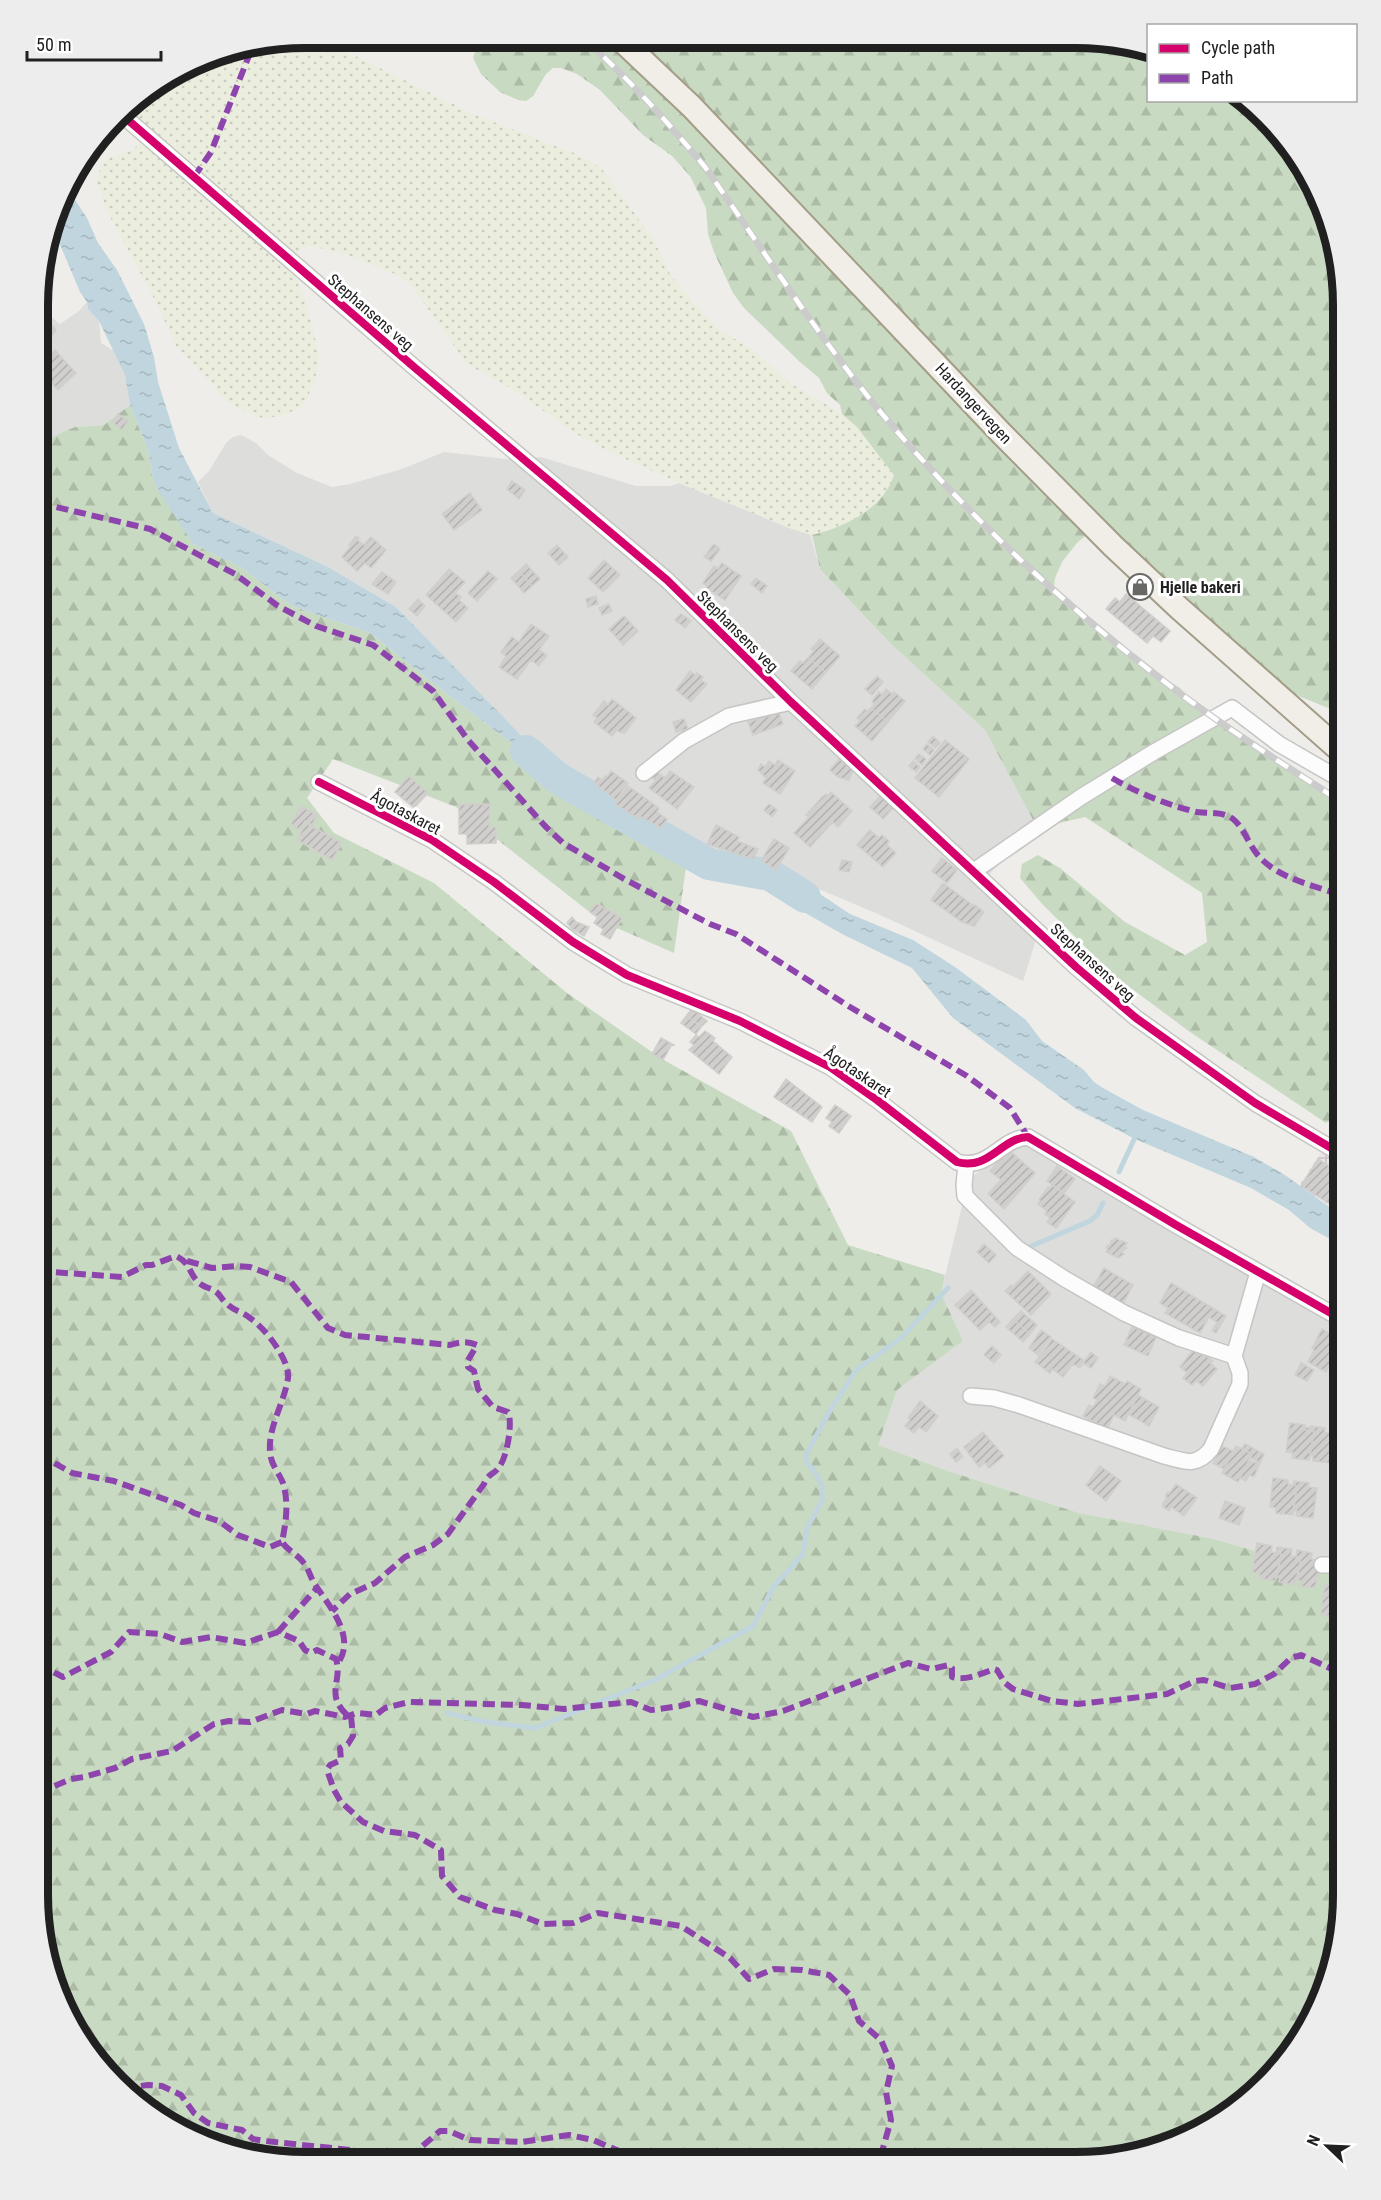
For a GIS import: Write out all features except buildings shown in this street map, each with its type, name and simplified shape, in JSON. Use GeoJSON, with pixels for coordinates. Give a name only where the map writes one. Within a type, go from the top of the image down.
{"type":"FeatureCollection","features":[{"type":"Feature","properties":{"kind":"main road","name":"Hardangervegen"},"geometry":{"type":"LineString","coordinates":[[630,48],[692,107],[1002,434],[1113,546],[1179,608],[1333,744]]}},
{"type":"Feature","properties":{"kind":"street","name":"Stephansens veg"},"geometry":{"type":"LineString","coordinates":[[127,119],[405,359],[667,580],[791,702],[1076,967],[1136,1017],[1255,1103],[1333,1149]]}},
{"type":"Feature","properties":{"kind":"street"},"geometry":{"type":"LineString","coordinates":[[644,773],[684,741],[729,716],[791,702]]}},
{"type":"Feature","properties":{"kind":"street"},"geometry":{"type":"LineString","coordinates":[[975,871],[1081,797],[1232,708],[1279,744],[1333,775]]}},
{"type":"Feature","properties":{"kind":"street","name":"Ågotaskaret"},"geometry":{"type":"LineString","coordinates":[[319,782],[432,840],[494,882],[573,942],[627,975],[731,1017],[830,1067],[877,1100],[949,1158],[966,1164]]}},
{"type":"Feature","properties":{"kind":"street"},"geometry":{"type":"LineString","coordinates":[[1234,1356],[1179,1338],[1124,1314],[1017,1248],[965,1196],[966,1164],[983,1161],[1020,1137],[1028,1137],[1333,1314]]}},
{"type":"Feature","properties":{"kind":"street"},"geometry":{"type":"LineString","coordinates":[[971,1396],[994,1398],[1019,1405],[1164,1456],[1195,1462],[1204,1457],[1210,1449],[1240,1384],[1240,1373],[1234,1356],[1258,1272]]}},
{"type":"Feature","properties":{"kind":"street"},"geometry":{"type":"LineString","coordinates":[[1322,1565],[1333,1565]]}},
{"type":"Feature","properties":{"kind":"shaded area"},"geometry":{"type":"Polygon","coordinates":[[[334,48],[351,54],[478,116],[574,153],[601,168],[654,240],[669,273],[704,314],[722,332],[751,348],[790,383],[842,414],[857,427],[895,475],[891,485],[882,499],[852,521],[812,535],[679,483],[580,436],[510,388],[472,367],[465,361],[408,282],[393,273],[351,256],[312,246],[303,248],[297,253],[291,268],[305,299],[319,355],[317,372],[306,402],[300,408],[283,415],[267,418],[258,417],[235,406],[221,396],[211,382],[176,346],[158,306],[108,213],[96,181],[102,165],[108,158],[134,150],[143,134],[143,123],[134,114],[149,101],[176,82],[222,62],[271,50],[334,48]]]}},
{"type":"Feature","properties":{"kind":"shaded area"},"geometry":{"type":"Polygon","coordinates":[[[87,302],[88,309],[99,321],[101,343],[114,351],[125,375],[130,405],[104,425],[75,427],[48,438],[48,314],[60,324],[79,311],[87,302]]]}},
{"type":"Feature","properties":{"kind":"shaded area"},"geometry":{"type":"Polygon","coordinates":[[[241,435],[256,443],[268,455],[297,473],[332,487],[402,469],[444,452],[506,459],[541,457],[636,486],[671,486],[679,483],[792,529],[810,534],[820,569],[890,643],[985,730],[1038,827],[981,882],[1039,931],[1023,981],[878,914],[790,877],[709,864],[559,779],[515,729],[396,607],[328,567],[213,513],[198,482],[209,471],[226,443],[233,437],[241,435]]]}},
{"type":"Feature","properties":{"kind":"shaded area"},"geometry":{"type":"Polygon","coordinates":[[[1022,1133],[1333,1308],[1333,1573],[1214,1539],[1079,1513],[945,1470],[877,1445],[897,1390],[963,1341],[941,1293],[968,1181],[1022,1133]]]}},
{"type":"Feature","properties":{"kind":"shaded area"},"geometry":{"type":"Polygon","coordinates":[[[1333,1134],[1333,1208],[1299,1186],[1333,1134]]]}},
{"type":"Feature","properties":{"kind":"green space"},"geometry":{"type":"Polygon","coordinates":[[[476,48],[1076,48],[1110,50],[1147,58],[1147,102],[1233,102],[1258,123],[1280,149],[1299,177],[1313,207],[1324,238],[1331,271],[1333,305],[1333,710],[1301,697],[1279,684],[1094,534],[1084,537],[1077,543],[1062,562],[1054,586],[1063,602],[1088,617],[1132,660],[1180,688],[1210,720],[1299,771],[1333,794],[1333,1119],[1326,1123],[1190,1032],[1116,977],[1044,906],[1020,878],[1022,864],[1038,855],[1060,868],[1125,922],[1185,955],[1207,942],[1202,893],[1085,817],[1034,829],[1037,827],[985,730],[890,643],[820,569],[812,535],[850,521],[872,507],[889,487],[894,475],[857,427],[842,414],[840,405],[827,393],[819,378],[744,308],[733,293],[708,234],[706,208],[690,176],[672,156],[643,135],[600,90],[577,74],[561,68],[553,68],[546,74],[533,96],[526,101],[518,100],[500,92],[481,74],[473,58],[476,48]]]}},
{"type":"Feature","properties":{"kind":"green space"},"geometry":{"type":"Polygon","coordinates":[[[130,405],[148,450],[153,477],[193,544],[241,567],[292,606],[370,633],[559,779],[688,852],[674,953],[601,921],[456,807],[333,759],[307,798],[334,833],[434,883],[567,993],[662,1059],[791,1131],[848,1245],[945,1275],[941,1293],[963,1341],[897,1390],[878,1445],[945,1470],[1079,1513],[1214,1539],[1333,1573],[1333,1895],[1328,1945],[1313,1993],[1290,2038],[1258,2077],[1219,2109],[1190,2125],[1143,2143],[1110,2150],[1076,2152],[305,2152],[271,2150],[222,2138],[176,2118],[123,2077],[91,2038],[75,2009],[57,1962],[50,1929],[48,1895],[48,438],[75,427],[104,425],[130,405]]]}},
{"type":"Feature","properties":{"kind":"water"},"geometry":{"type":"Polygon","coordinates":[[[73,196],[87,218],[98,243],[117,270],[144,324],[154,357],[158,382],[179,448],[213,513],[328,567],[396,607],[515,729],[559,779],[370,633],[292,606],[241,567],[193,544],[158,490],[148,450],[130,405],[125,375],[99,321],[88,309],[87,302],[80,292],[57,238],[73,196]]]}},
{"type":"Feature","properties":{"kind":"water"},"geometry":{"type":"Polygon","coordinates":[[[770,875],[791,879],[811,888],[850,914],[913,940],[955,967],[1026,1020],[1042,1041],[1084,1070],[1094,1082],[1103,1088],[1143,1110],[1254,1157],[1285,1175],[1333,1210],[1333,1241],[1310,1228],[1289,1210],[1251,1188],[1135,1139],[1075,1108],[953,1018],[912,968],[842,934],[781,899],[770,875]]]}},
{"type":"Feature","properties":{"kind":"waterway"},"geometry":{"type":"LineString","coordinates":[[526,751],[559,779],[709,864],[770,875],[805,897]]}},
{"type":"Feature","properties":{"kind":"waterway"},"geometry":{"type":"LineString","coordinates":[[1119,1172],[1137,1133]]}},
{"type":"Feature","properties":{"kind":"waterway"},"geometry":{"type":"LineString","coordinates":[[1029,1247],[1090,1221],[1097,1215],[1103,1203]]}},
{"type":"Feature","properties":{"kind":"waterway"},"geometry":{"type":"LineString","coordinates":[[447,1713],[486,1722],[535,1728],[657,1679],[753,1626],[774,1586],[803,1554],[807,1528],[822,1501],[822,1486],[807,1462],[806,1455],[828,1414],[856,1370],[901,1338],[948,1288]]}},
{"type":"Feature","properties":{"kind":"railway"},"geometry":{"type":"LineString","coordinates":[[594,48],[647,100],[705,167],[855,380],[910,447],[978,519],[1050,587],[1165,682],[1333,796]]}},
{"type":"Feature","properties":{"kind":"marked path"},"geometry":{"type":"LineString","coordinates":[[194,177],[211,152],[250,54]]}},
{"type":"Feature","properties":{"kind":"marked path"},"geometry":{"type":"LineString","coordinates":[[48,505],[150,529],[235,574],[278,606],[316,626],[373,645],[433,691],[468,740],[563,843],[626,880],[710,924],[736,934],[850,1007],[967,1076],[1010,1108],[1028,1137]]}},
{"type":"Feature","properties":{"kind":"marked path"},"geometry":{"type":"LineString","coordinates":[[1112,778],[1142,794],[1175,806],[1197,812],[1229,816],[1240,827],[1265,863],[1285,875],[1333,893]]}},
{"type":"Feature","properties":{"kind":"marked path"},"geometry":{"type":"LineString","coordinates":[[48,1272],[122,1277],[146,1265],[176,1256],[185,1263],[194,1278],[217,1292],[225,1302],[250,1318],[269,1337],[281,1354],[288,1371],[286,1388],[273,1428],[270,1448],[272,1461],[283,1483],[286,1498],[286,1520],[282,1542],[305,1564],[338,1621],[344,1642],[343,1653],[338,1663]]}},
{"type":"Feature","properties":{"kind":"marked path"},"geometry":{"type":"LineString","coordinates":[[187,1261],[212,1268],[250,1267],[291,1282],[328,1328],[345,1335],[450,1345],[464,1342],[477,1345],[467,1362],[468,1367],[474,1371],[478,1389],[493,1407],[508,1412],[507,1448],[502,1462],[497,1470],[487,1478],[448,1534],[433,1545],[405,1557],[375,1583],[350,1594],[332,1611]]}},
{"type":"Feature","properties":{"kind":"marked path"},"geometry":{"type":"LineString","coordinates":[[48,1460],[72,1473],[114,1481],[181,1505],[194,1513],[219,1521],[238,1535],[270,1547],[282,1542]]}},
{"type":"Feature","properties":{"kind":"marked path"},"geometry":{"type":"LineString","coordinates":[[278,1632],[317,1588]]}},
{"type":"Feature","properties":{"kind":"marked path"},"geometry":{"type":"LineString","coordinates":[[48,1669],[63,1677],[111,1652],[129,1632],[160,1634],[182,1642],[211,1637],[245,1643],[278,1632],[299,1641],[305,1650],[311,1653],[317,1650],[336,1659],[338,1667],[337,1701],[348,1716]]}},
{"type":"Feature","properties":{"kind":"marked path"},"geometry":{"type":"LineString","coordinates":[[48,1789],[71,1779],[115,1768],[132,1759],[172,1751],[214,1724],[229,1721],[250,1722],[282,1710],[307,1714],[315,1711],[345,1717],[357,1713],[376,1715],[385,1708],[409,1702],[522,1705],[564,1709],[631,1702],[651,1710],[699,1701],[753,1717],[783,1711],[908,1663],[931,1669],[949,1665],[952,1668],[952,1677],[957,1678],[973,1676],[994,1669],[1013,1689],[1052,1701],[1078,1704],[1167,1694],[1195,1681],[1204,1680],[1230,1688],[1255,1684],[1274,1674],[1291,1658],[1301,1655],[1333,1669]]}},
{"type":"Feature","properties":{"kind":"marked path"},"geometry":{"type":"LineString","coordinates":[[351,1716],[353,1736],[348,1744],[340,1748],[341,1760],[330,1765],[327,1770],[341,1802],[363,1822],[384,1831],[415,1835],[441,1850],[442,1876],[460,1897],[543,1924],[573,1923],[598,1913],[681,1926],[730,1958],[749,1979],[774,1969],[802,1970],[829,1975],[850,1995],[859,2021],[881,2040],[892,2066],[886,2092],[891,2120],[882,2152]]}},
{"type":"Feature","properties":{"kind":"marked path"},"geometry":{"type":"LineString","coordinates":[[134,2087],[162,2086],[181,2095],[194,2113],[208,2123],[242,2130],[253,2139],[359,2152]]}},
{"type":"Feature","properties":{"kind":"marked path"},"geometry":{"type":"LineString","coordinates":[[416,2152],[440,2131],[449,2131],[470,2140],[522,2142],[569,2135],[593,2140],[622,2152]]}},
{"type":"Feature","properties":{"kind":"cycle path"},"geometry":{"type":"LineString","coordinates":[[127,119],[414,367],[667,580],[791,702],[1076,967],[1136,1018],[1255,1103],[1333,1149]]}},
{"type":"Feature","properties":{"kind":"cycle path"},"geometry":{"type":"LineString","coordinates":[[319,782],[432,840],[494,882],[573,942],[627,975],[740,1021],[830,1067],[957,1162],[968,1164],[978,1162],[1010,1143],[1028,1137],[1333,1314]]}},
{"type":"Feature","properties":{"kind":"place","name":"Hjelle bakeri"},"geometry":{"type":"Point","coordinates":[1140,587]}}]}
